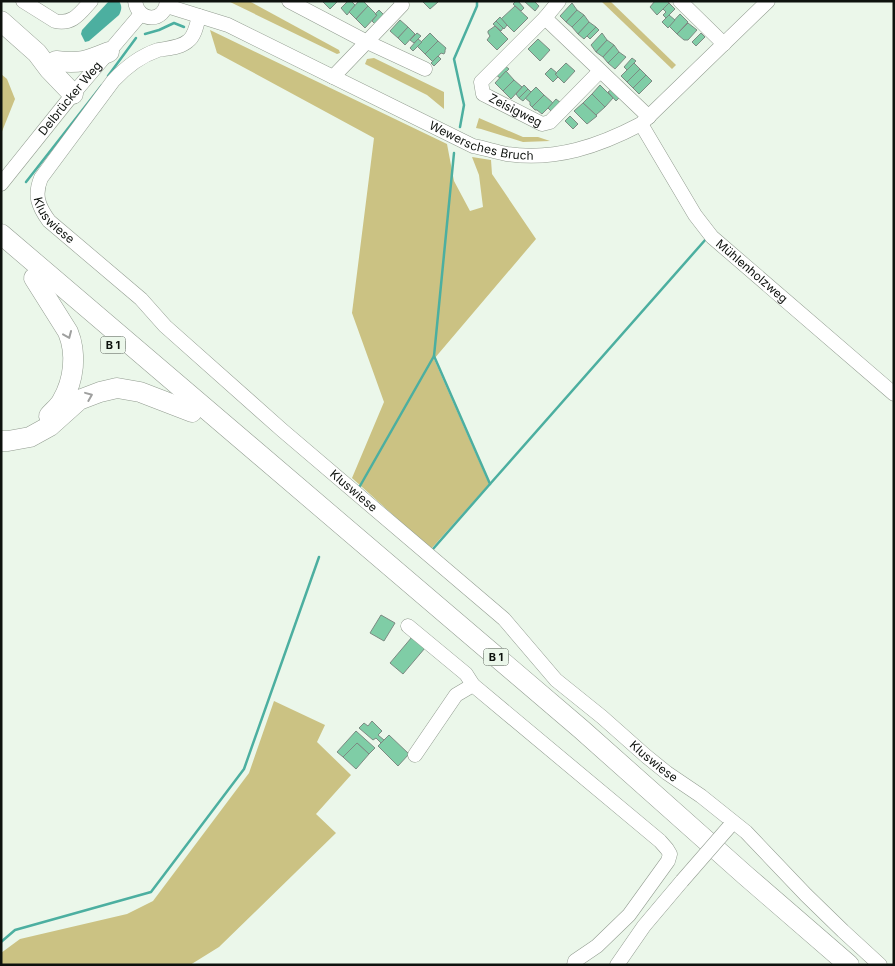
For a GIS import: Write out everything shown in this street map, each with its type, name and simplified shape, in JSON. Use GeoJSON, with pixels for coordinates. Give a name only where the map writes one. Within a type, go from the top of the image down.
{"type":"FeatureCollection","features":[{"type":"Feature","properties":{"kind":"highway"},"geometry":{"type":"LineString","coordinates":[[1,21],[37,53],[49,69],[78,88]]}},
{"type":"Feature","properties":{"kind":"highway"},"geometry":{"type":"LineString","coordinates":[[37,53],[56,61],[80,62],[109,52]]}},
{"type":"Feature","properties":{"kind":"highway"},"geometry":{"type":"LineString","coordinates":[[56,61],[78,88]]}},
{"type":"Feature","properties":{"kind":"highway","name":"B 1"},"geometry":{"type":"LineString","coordinates":[[1,234],[566,716],[849,965]]}},
{"type":"Feature","properties":{"kind":"highway","name":"B 1"},"geometry":{"type":"LineString","coordinates":[[1,250],[574,739],[830,965]]}},
{"type":"Feature","properties":{"kind":"highway"},"geometry":{"type":"LineString","coordinates":[[1,434],[10,434],[30,429],[48,418],[62,402],[73,370],[74,351],[68,332],[34,278]]}},
{"type":"Feature","properties":{"kind":"highway"},"geometry":{"type":"LineString","coordinates":[[1,440],[8,441],[30,437],[50,426],[79,400],[117,388],[140,392],[192,412]]}},
{"type":"Feature","properties":{"kind":"street"},"geometry":{"type":"LineString","coordinates":[[23,1],[55,21],[60,22],[68,22],[76,17],[91,1]]}},
{"type":"Feature","properties":{"kind":"street"},"geometry":{"type":"LineString","coordinates":[[289,1],[367,42],[425,68]]}},
{"type":"Feature","properties":{"kind":"street"},"geometry":{"type":"LineString","coordinates":[[333,77],[402,5],[402,1]]}},
{"type":"Feature","properties":{"kind":"street","name":"Zeisigweg"},"geometry":{"type":"LineString","coordinates":[[559,1],[481,82],[483,94],[542,124],[550,122],[600,71]]}},
{"type":"Feature","properties":{"kind":"street"},"geometry":{"type":"LineString","coordinates":[[680,1],[724,44]]}},
{"type":"Feature","properties":{"kind":"street","name":"Wewersches Bruch"},"geometry":{"type":"LineString","coordinates":[[167,4],[228,25],[473,146],[508,154],[540,156],[567,153],[600,144],[645,120],[768,1]]}},
{"type":"Feature","properties":{"kind":"street"},"geometry":{"type":"LineString","coordinates":[[138,8],[146,17],[156,17],[164,11],[167,4]]}},
{"type":"Feature","properties":{"kind":"street","name":"Delbrücker Weg"},"geometry":{"type":"LineString","coordinates":[[1,184],[109,52],[138,8]]}},
{"type":"Feature","properties":{"kind":"street","name":"Kluswiese"},"geometry":{"type":"LineString","coordinates":[[199,16],[189,41],[148,54],[124,69],[113,81],[41,178],[37,188],[37,199],[41,211],[49,221],[141,300],[166,326],[282,430],[504,619],[556,680],[646,756],[701,796],[731,824]]}},
{"type":"Feature","properties":{"kind":"street"},"geometry":{"type":"LineString","coordinates":[[544,18],[600,71],[645,120]]}},
{"type":"Feature","properties":{"kind":"street","name":"Mühlenholzweg"},"geometry":{"type":"LineString","coordinates":[[645,120],[695,215],[712,237],[894,394]]}},
{"type":"Feature","properties":{"kind":"street"},"geometry":{"type":"LineString","coordinates":[[408,626],[466,674],[472,684],[660,841],[670,854],[668,861],[629,915],[597,946],[581,956],[574,965]]}},
{"type":"Feature","properties":{"kind":"street"},"geometry":{"type":"LineString","coordinates":[[415,755],[456,695],[472,684]]}},
{"type":"Feature","properties":{"kind":"street"},"geometry":{"type":"LineString","coordinates":[[617,965],[644,926],[731,824],[746,832],[824,913],[880,965]]}},
{"type":"Feature","properties":{"kind":"shaded area"},"geometry":{"type":"Polygon","coordinates":[[[228,1],[249,1],[339,50],[340,53],[337,54],[228,1]]]}},
{"type":"Feature","properties":{"kind":"shaded area"},"geometry":{"type":"Polygon","coordinates":[[[601,1],[610,1],[676,65],[672,69],[601,1]]]}},
{"type":"Feature","properties":{"kind":"shaded area"},"geometry":{"type":"Polygon","coordinates":[[[210,30],[447,144],[454,181],[470,211],[483,207],[479,175],[472,157],[491,160],[492,174],[536,239],[434,359],[489,484],[431,549],[352,478],[384,402],[352,313],[374,138],[217,53],[210,30]]]}},
{"type":"Feature","properties":{"kind":"shaded area"},"geometry":{"type":"Polygon","coordinates":[[[374,58],[444,92],[444,109],[427,95],[365,64],[367,59],[374,58]]]}},
{"type":"Feature","properties":{"kind":"shaded area"},"geometry":{"type":"Polygon","coordinates":[[[1,74],[7,79],[15,99],[1,134],[1,74]]]}},
{"type":"Feature","properties":{"kind":"shaded area"},"geometry":{"type":"Polygon","coordinates":[[[479,118],[523,137],[538,137],[550,141],[523,142],[476,128],[479,118]]]}},
{"type":"Feature","properties":{"kind":"shaded area"},"geometry":{"type":"Polygon","coordinates":[[[274,701],[325,725],[317,742],[351,775],[316,814],[336,833],[219,947],[190,965],[1,965],[1,953],[20,939],[127,914],[153,901],[249,773],[274,701]]]}},
{"type":"Feature","properties":{"kind":"water"},"geometry":{"type":"Polygon","coordinates":[[[109,1],[119,1],[121,11],[119,15],[89,41],[85,42],[81,34],[82,30],[109,1]]]}},
{"type":"Feature","properties":{"kind":"building"},"geometry":{"type":"Polygon","coordinates":[[[322,1],[338,1],[330,9],[322,1]]]}},
{"type":"Feature","properties":{"kind":"building"},"geometry":{"type":"Polygon","coordinates":[[[348,1],[355,5],[347,15],[341,8],[348,1]]]}},
{"type":"Feature","properties":{"kind":"building"},"geometry":{"type":"Polygon","coordinates":[[[359,1],[363,1],[368,6],[356,19],[349,12],[359,1]]]}},
{"type":"Feature","properties":{"kind":"building"},"geometry":{"type":"Polygon","coordinates":[[[422,1],[437,1],[438,2],[430,9],[422,1]]]}},
{"type":"Feature","properties":{"kind":"building"},"geometry":{"type":"Polygon","coordinates":[[[516,1],[524,8],[521,11],[513,4],[516,1]]]}},
{"type":"Feature","properties":{"kind":"building"},"geometry":{"type":"Polygon","coordinates":[[[524,1],[534,1],[539,6],[535,11],[524,1]]]}},
{"type":"Feature","properties":{"kind":"building"},"geometry":{"type":"Polygon","coordinates":[[[655,1],[668,1],[669,3],[657,15],[650,7],[655,1]]]}},
{"type":"Feature","properties":{"kind":"building"},"geometry":{"type":"Polygon","coordinates":[[[572,3],[577,10],[566,22],[560,16],[572,3]]]}},
{"type":"Feature","properties":{"kind":"building"},"geometry":{"type":"Polygon","coordinates":[[[669,3],[675,9],[666,18],[663,15],[666,12],[663,9],[669,3]]]}},
{"type":"Feature","properties":{"kind":"building"},"geometry":{"type":"Polygon","coordinates":[[[368,6],[377,15],[365,28],[356,19],[368,6]]]}},
{"type":"Feature","properties":{"kind":"building"},"geometry":{"type":"Polygon","coordinates":[[[515,6],[528,18],[514,32],[501,19],[515,6]]]}},
{"type":"Feature","properties":{"kind":"building"},"geometry":{"type":"Polygon","coordinates":[[[379,10],[386,17],[377,26],[372,21],[379,10]]]}},
{"type":"Feature","properties":{"kind":"building"},"geometry":{"type":"Polygon","coordinates":[[[577,10],[584,15],[572,27],[566,22],[577,10]]]}},
{"type":"Feature","properties":{"kind":"building"},"geometry":{"type":"Polygon","coordinates":[[[680,14],[688,22],[677,34],[669,26],[680,14]]]}},
{"type":"Feature","properties":{"kind":"building"},"geometry":{"type":"Polygon","coordinates":[[[584,15],[589,22],[578,34],[572,27],[584,15]]]}},
{"type":"Feature","properties":{"kind":"building"},"geometry":{"type":"Polygon","coordinates":[[[669,15],[675,20],[668,28],[662,22],[669,15]]]}},
{"type":"Feature","properties":{"kind":"building"},"geometry":{"type":"Polygon","coordinates":[[[500,17],[507,25],[504,29],[496,21],[500,17]]]}},
{"type":"Feature","properties":{"kind":"building"},"geometry":{"type":"Polygon","coordinates":[[[400,20],[408,27],[398,38],[390,31],[400,20]]]}},
{"type":"Feature","properties":{"kind":"building"},"geometry":{"type":"Polygon","coordinates":[[[496,21],[503,28],[501,31],[493,24],[496,21]]]}},
{"type":"Feature","properties":{"kind":"building"},"geometry":{"type":"Polygon","coordinates":[[[589,22],[596,27],[584,39],[578,34],[589,22]]]}},
{"type":"Feature","properties":{"kind":"building"},"geometry":{"type":"Polygon","coordinates":[[[688,23],[697,30],[688,40],[684,40],[677,34],[688,23]]]}},
{"type":"Feature","properties":{"kind":"building"},"geometry":{"type":"Polygon","coordinates":[[[495,26],[508,39],[497,50],[487,40],[490,36],[488,31],[495,26]]]}},
{"type":"Feature","properties":{"kind":"building"},"geometry":{"type":"Polygon","coordinates":[[[408,27],[415,34],[405,45],[398,38],[408,27]]]}},
{"type":"Feature","properties":{"kind":"building"},"geometry":{"type":"Polygon","coordinates":[[[596,27],[599,30],[590,39],[587,36],[596,27]]]}},
{"type":"Feature","properties":{"kind":"building"},"geometry":{"type":"Polygon","coordinates":[[[417,33],[421,36],[414,43],[410,40],[417,33]]]}},
{"type":"Feature","properties":{"kind":"building"},"geometry":{"type":"Polygon","coordinates":[[[430,33],[438,41],[425,54],[417,46],[430,33]]]}},
{"type":"Feature","properties":{"kind":"building"},"geometry":{"type":"Polygon","coordinates":[[[602,33],[607,40],[596,52],[591,45],[602,33]]]}},
{"type":"Feature","properties":{"kind":"building"},"geometry":{"type":"Polygon","coordinates":[[[701,33],[705,37],[696,46],[692,42],[701,33]]]}},
{"type":"Feature","properties":{"kind":"building"},"geometry":{"type":"Polygon","coordinates":[[[418,39],[422,42],[413,51],[410,48],[418,39]]]}},
{"type":"Feature","properties":{"kind":"building"},"geometry":{"type":"Polygon","coordinates":[[[538,39],[550,50],[540,61],[528,49],[538,39]]]}},
{"type":"Feature","properties":{"kind":"building"},"geometry":{"type":"Polygon","coordinates":[[[607,40],[614,45],[603,57],[596,52],[607,40]]]}},
{"type":"Feature","properties":{"kind":"building"},"geometry":{"type":"Polygon","coordinates":[[[438,41],[446,48],[444,54],[441,53],[433,62],[425,54],[438,41]]]}},
{"type":"Feature","properties":{"kind":"building"},"geometry":{"type":"Polygon","coordinates":[[[614,45],[619,52],[608,63],[603,57],[614,45]]]}},
{"type":"Feature","properties":{"kind":"building"},"geometry":{"type":"Polygon","coordinates":[[[619,52],[626,57],[615,69],[608,63],[619,52]]]}},
{"type":"Feature","properties":{"kind":"building"},"geometry":{"type":"Polygon","coordinates":[[[438,56],[441,59],[434,66],[431,63],[438,56]]]}},
{"type":"Feature","properties":{"kind":"building"},"geometry":{"type":"Polygon","coordinates":[[[632,58],[636,61],[627,70],[624,67],[632,58]]]}},
{"type":"Feature","properties":{"kind":"building"},"geometry":{"type":"Polygon","coordinates":[[[566,63],[575,71],[564,83],[555,74],[566,63]]]}},
{"type":"Feature","properties":{"kind":"building"},"geometry":{"type":"Polygon","coordinates":[[[634,63],[640,69],[627,82],[621,76],[634,63]]]}},
{"type":"Feature","properties":{"kind":"building"},"geometry":{"type":"Polygon","coordinates":[[[504,65],[509,69],[500,78],[495,74],[504,65]]]}},
{"type":"Feature","properties":{"kind":"building"},"geometry":{"type":"Polygon","coordinates":[[[551,68],[557,73],[555,74],[558,77],[553,82],[545,74],[551,68]]]}},
{"type":"Feature","properties":{"kind":"building"},"geometry":{"type":"Polygon","coordinates":[[[640,69],[646,75],[633,88],[627,82],[640,69]]]}},
{"type":"Feature","properties":{"kind":"building"},"geometry":{"type":"Polygon","coordinates":[[[506,71],[514,80],[503,91],[495,83],[506,71]]]}},
{"type":"Feature","properties":{"kind":"building"},"geometry":{"type":"Polygon","coordinates":[[[646,75],[652,81],[639,94],[633,88],[646,75]]]}},
{"type":"Feature","properties":{"kind":"building"},"geometry":{"type":"Polygon","coordinates":[[[514,80],[522,87],[511,99],[503,91],[514,80]]]}},
{"type":"Feature","properties":{"kind":"building"},"geometry":{"type":"Polygon","coordinates":[[[524,85],[528,89],[519,98],[516,94],[524,85]]]}},
{"type":"Feature","properties":{"kind":"building"},"geometry":{"type":"Polygon","coordinates":[[[600,85],[613,98],[605,107],[592,94],[600,85]]]}},
{"type":"Feature","properties":{"kind":"building"},"geometry":{"type":"Polygon","coordinates":[[[536,87],[544,95],[532,107],[525,98],[536,87]]]}},
{"type":"Feature","properties":{"kind":"building"},"geometry":{"type":"Polygon","coordinates":[[[528,89],[531,92],[523,101],[519,98],[528,89]]]}},
{"type":"Feature","properties":{"kind":"building"},"geometry":{"type":"Polygon","coordinates":[[[612,89],[620,97],[616,101],[608,92],[612,89]]]}},
{"type":"Feature","properties":{"kind":"building"},"geometry":{"type":"Polygon","coordinates":[[[592,94],[605,107],[596,115],[583,103],[592,94]]]}},
{"type":"Feature","properties":{"kind":"building"},"geometry":{"type":"Polygon","coordinates":[[[544,95],[553,103],[542,114],[532,107],[544,95]]]}},
{"type":"Feature","properties":{"kind":"building"},"geometry":{"type":"Polygon","coordinates":[[[556,99],[561,103],[552,112],[548,108],[556,99]]]}},
{"type":"Feature","properties":{"kind":"building"},"geometry":{"type":"Polygon","coordinates":[[[583,103],[597,116],[587,124],[574,111],[583,103]]]}},
{"type":"Feature","properties":{"kind":"building"},"geometry":{"type":"Polygon","coordinates":[[[570,116],[578,124],[573,129],[565,121],[570,116]]]}},
{"type":"Feature","properties":{"kind":"building"},"geometry":{"type":"Polygon","coordinates":[[[381,615],[395,623],[384,641],[370,633],[381,615]]]}},
{"type":"Feature","properties":{"kind":"building"},"geometry":{"type":"Polygon","coordinates":[[[412,637],[425,648],[403,674],[390,663],[412,637]]]}},
{"type":"Feature","properties":{"kind":"building"},"geometry":{"type":"Polygon","coordinates":[[[372,721],[382,731],[378,735],[384,740],[381,743],[376,738],[373,740],[359,728],[364,723],[368,726],[372,721]]]}},
{"type":"Feature","properties":{"kind":"building"},"geometry":{"type":"Polygon","coordinates":[[[356,731],[375,748],[369,754],[357,743],[343,757],[337,752],[356,731]]]}},
{"type":"Feature","properties":{"kind":"building"},"geometry":{"type":"Polygon","coordinates":[[[389,735],[409,754],[398,766],[378,746],[389,735]]]}},
{"type":"Feature","properties":{"kind":"building"},"geometry":{"type":"Polygon","coordinates":[[[357,743],[369,754],[356,769],[343,757],[357,743]]]}},
{"type":"Feature","properties":{"kind":"waterway"},"geometry":{"type":"LineString","coordinates":[[460,127],[464,105],[454,59],[477,6],[477,1]]}},
{"type":"Feature","properties":{"kind":"waterway"},"geometry":{"type":"LineString","coordinates":[[145,34],[174,23],[184,27]]}},
{"type":"Feature","properties":{"kind":"waterway"},"geometry":{"type":"LineString","coordinates":[[108,76],[136,38]]}},
{"type":"Feature","properties":{"kind":"waterway"},"geometry":{"type":"LineString","coordinates":[[26,182],[102,85]]}},
{"type":"Feature","properties":{"kind":"waterway"},"geometry":{"type":"LineString","coordinates":[[360,486],[434,356],[454,153]]}},
{"type":"Feature","properties":{"kind":"waterway"},"geometry":{"type":"LineString","coordinates":[[490,484],[706,239]]}},
{"type":"Feature","properties":{"kind":"waterway"},"geometry":{"type":"LineString","coordinates":[[433,549],[490,484],[434,356]]}},
{"type":"Feature","properties":{"kind":"waterway"},"geometry":{"type":"LineString","coordinates":[[1,942],[15,930],[151,892],[244,769],[319,557]]}}]}
